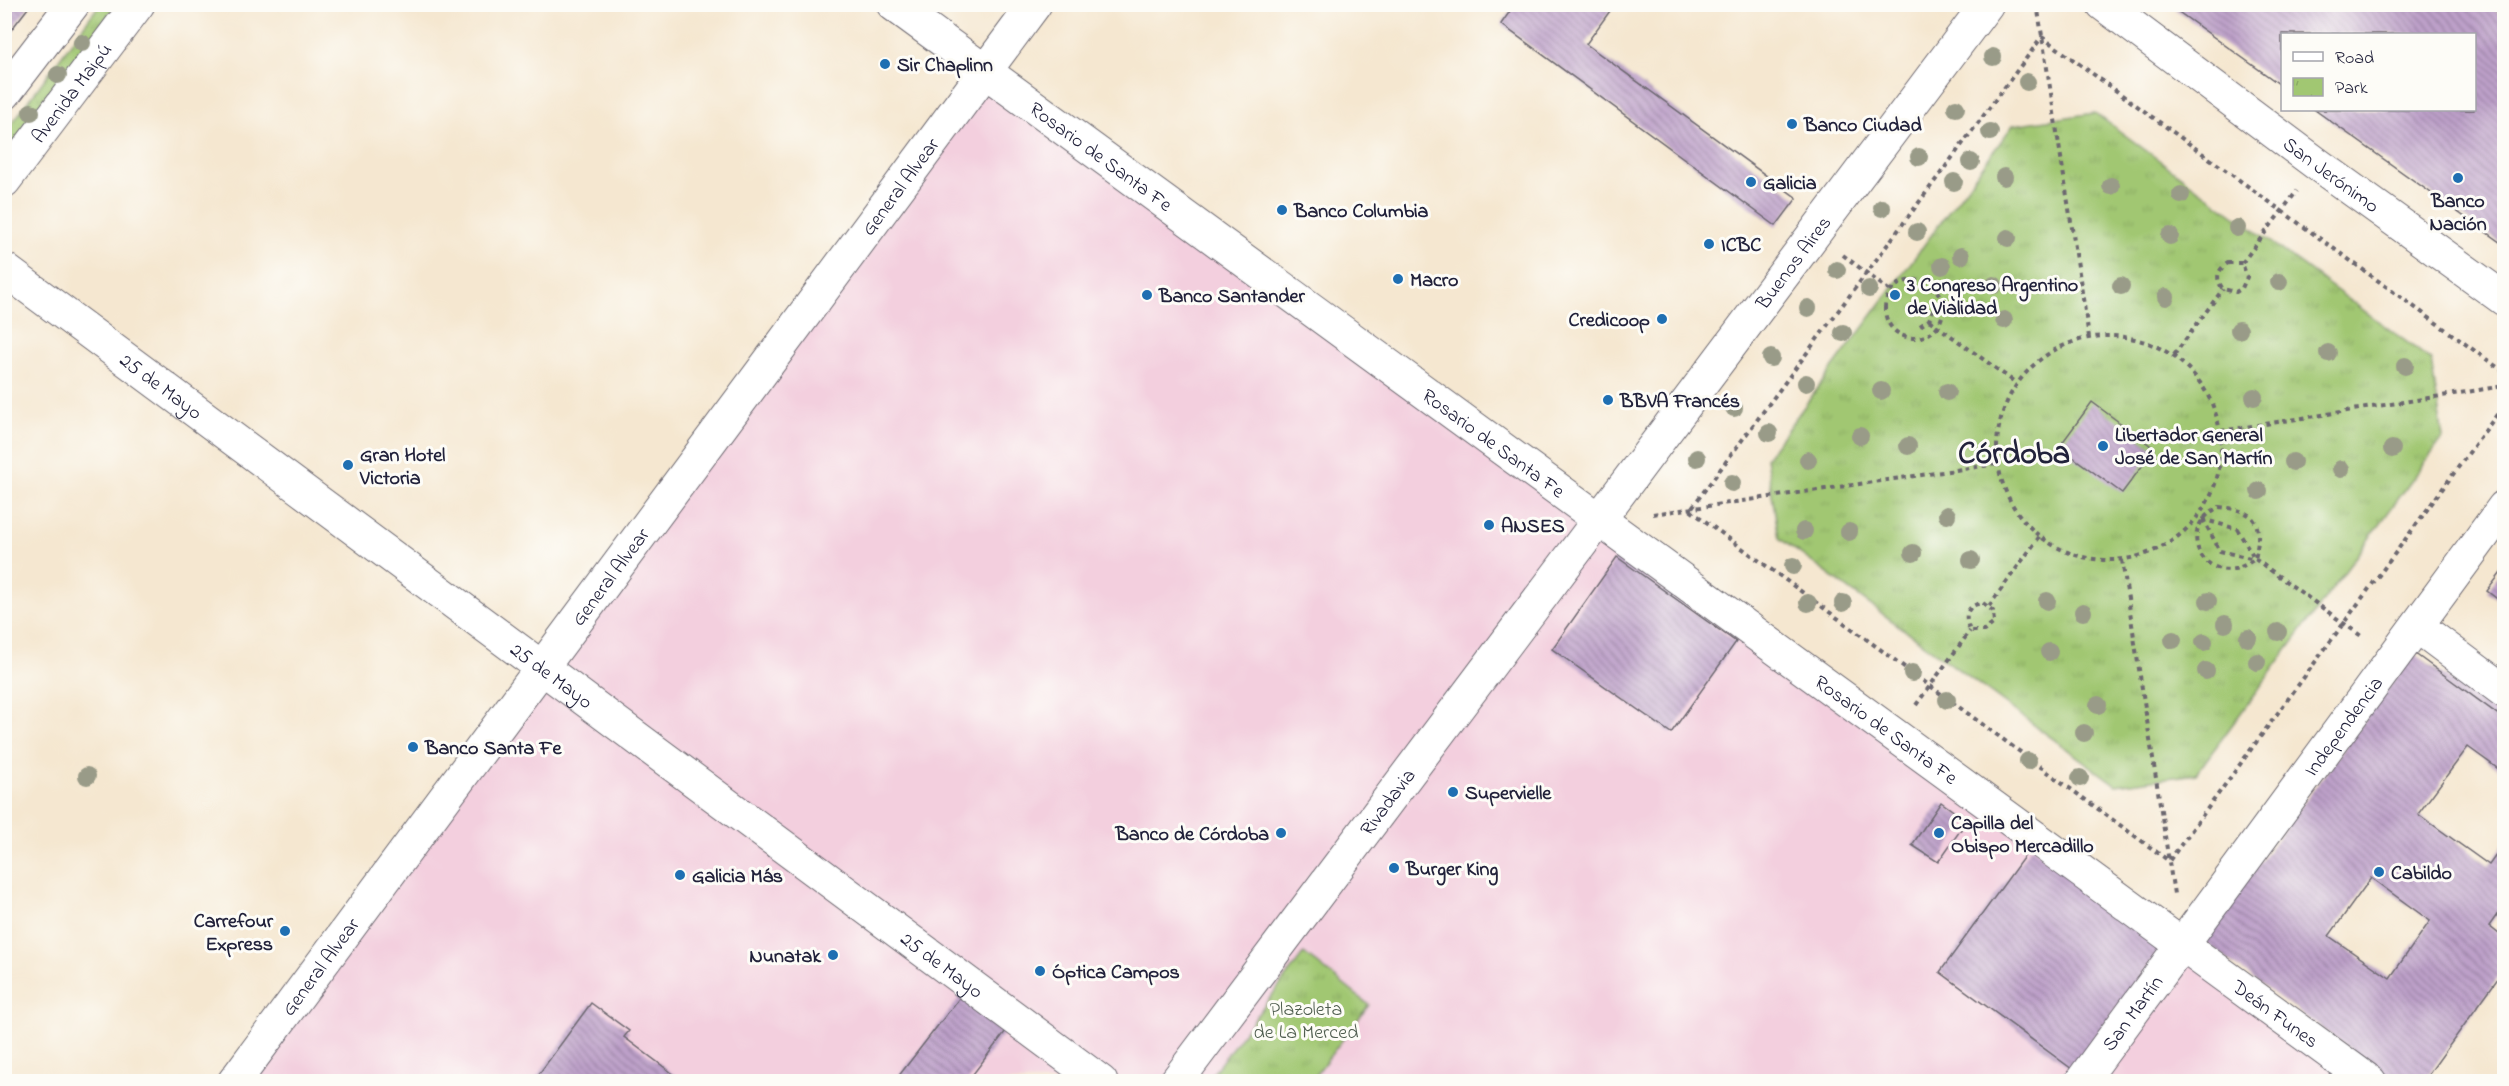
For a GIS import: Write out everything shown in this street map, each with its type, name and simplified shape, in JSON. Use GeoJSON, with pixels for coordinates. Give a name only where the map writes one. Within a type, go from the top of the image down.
{"type":"FeatureCollection","features":[{"type":"Feature","properties":{"kind":"street"},"geometry":{"type":"LineString","coordinates":[[4,94],[73,4]]}},
{"type":"Feature","properties":{"kind":"street","name":"Avenida Maipú"},"geometry":{"type":"LineString","coordinates":[[4,181],[138,4]]}},
{"type":"Feature","properties":{"kind":"street","name":"Rosario de Santa Fe"},"geometry":{"type":"LineString","coordinates":[[892,4],[2182,945]]}},
{"type":"Feature","properties":{"kind":"street","name":"General Alvear"},"geometry":{"type":"LineString","coordinates":[[234,1082],[1035,4]]}},
{"type":"Feature","properties":{"kind":"street","name":"Buenos Aires"},"geometry":{"type":"LineString","coordinates":[[1600,521],[1987,4]]}},
{"type":"Feature","properties":{"kind":"street","name":"San Jerónimo"},"geometry":{"type":"LineString","coordinates":[[2103,4],[2317,164],[2505,299]]}},
{"type":"Feature","properties":{"kind":"street","name":"25 de Mayo"},"geometry":{"type":"LineString","coordinates":[[4,269],[1101,1082]]}},
{"type":"Feature","properties":{"kind":"street","name":"Independencia"},"geometry":{"type":"LineString","coordinates":[[2182,945],[2505,507]]}},
{"type":"Feature","properties":{"kind":"street","name":"Rivadavia"},"geometry":{"type":"LineString","coordinates":[[1176,1082],[1600,521]]}},
{"type":"Feature","properties":{"kind":"street"},"geometry":{"type":"LineString","coordinates":[[2417,626],[2505,691]]}},
{"type":"Feature","properties":{"kind":"street","name":"San Martín"},"geometry":{"type":"LineString","coordinates":[[2081,1082],[2182,945]]}},
{"type":"Feature","properties":{"kind":"street","name":"Deán Funes"},"geometry":{"type":"LineString","coordinates":[[2182,945],[2370,1082]]}},
{"type":"Feature","properties":{"kind":"path"},"geometry":{"type":"LineString","coordinates":[[2037,4],[2089,337]]}},
{"type":"Feature","properties":{"kind":"path"},"geometry":{"type":"LineString","coordinates":[[2042,37],[2505,372]]}},
{"type":"Feature","properties":{"kind":"path"},"geometry":{"type":"LineString","coordinates":[[1690,510],[1864,273],[2042,37]]}},
{"type":"Feature","properties":{"kind":"path"},"geometry":{"type":"LineString","coordinates":[[2242,263],[2317,164]]}},
{"type":"Feature","properties":{"kind":"path"},"geometry":{"type":"LineString","coordinates":[[1816,233],[1864,273],[1890,291]]}},
{"type":"Feature","properties":{"kind":"path"},"geometry":{"type":"LineString","coordinates":[[2228,263],[2242,263],[2247,277],[2246,283],[2236,292],[2223,289],[2217,278],[2218,271],[2228,263]]}},
{"type":"Feature","properties":{"kind":"path"},"geometry":{"type":"LineString","coordinates":[[1920,280],[1932,286],[1941,299],[1944,309],[1942,321],[1938,327],[1923,338],[1910,338],[1897,333],[1889,323],[1885,310],[1890,291],[1907,281],[1920,280]]}},
{"type":"Feature","properties":{"kind":"path"},"geometry":{"type":"LineString","coordinates":[[2174,356],[2223,289]]}},
{"type":"Feature","properties":{"kind":"path"},"geometry":{"type":"LineString","coordinates":[[1920,326],[1929,320],[1933,310]]}},
{"type":"Feature","properties":{"kind":"path"},"geometry":{"type":"LineString","coordinates":[[1929,320],[2016,383]]}},
{"type":"Feature","properties":{"kind":"path"},"geometry":{"type":"LineString","coordinates":[[2174,356],[2147,341],[2119,335],[2089,337],[2061,345],[2036,362],[2016,383],[2003,409],[1996,436],[1997,464],[2005,492],[2020,517],[2040,536],[2065,551],[2075,554],[2093,559],[2122,560],[2151,552],[2177,538],[2200,518],[2219,507],[2238,508],[2246,512],[2256,523],[2260,536],[2255,559],[2236,569],[2222,569],[2209,564],[2200,553],[2196,539],[2198,525],[2200,518],[2214,490],[2222,461],[2221,431],[2207,393],[2196,376],[2174,356]]}},
{"type":"Feature","properties":{"kind":"path"},"geometry":{"type":"LineString","coordinates":[[2221,431],[2505,386]]}},
{"type":"Feature","properties":{"kind":"path"},"geometry":{"type":"LineString","coordinates":[[2169,861],[2505,405]]}},
{"type":"Feature","properties":{"kind":"path"},"geometry":{"type":"LineString","coordinates":[[1600,521],[1690,510],[1997,464]]}},
{"type":"Feature","properties":{"kind":"path"},"geometry":{"type":"LineString","coordinates":[[1690,510],[2169,861]]}},
{"type":"Feature","properties":{"kind":"path"},"geometry":{"type":"LineString","coordinates":[[2200,518],[2237,529],[2255,559],[2392,659]]}},
{"type":"Feature","properties":{"kind":"path"},"geometry":{"type":"LineString","coordinates":[[2200,518],[2220,551],[2255,559]]}},
{"type":"Feature","properties":{"kind":"path"},"geometry":{"type":"LineString","coordinates":[[1989,606],[2040,536]]}},
{"type":"Feature","properties":{"kind":"path"},"geometry":{"type":"LineString","coordinates":[[2122,560],[2182,945]]}},
{"type":"Feature","properties":{"kind":"path"},"geometry":{"type":"LineString","coordinates":[[1983,603],[1989,606],[1995,617],[1990,628],[1984,631],[1970,631],[1966,619],[1971,606],[1983,603]]}},
{"type":"Feature","properties":{"kind":"path"},"geometry":{"type":"LineString","coordinates":[[1894,735],[1970,631]]}},
{"type":"Feature","properties":{"kind":"shaded area"},"geometry":{"type":"Polygon","coordinates":[[[984,72],[2371,1082],[234,1082],[984,72]]]}},
{"type":"Feature","properties":{"kind":"green space"},"geometry":{"type":"Polygon","coordinates":[[[99,5],[116,5],[5,156],[5,133],[99,5]]]}},
{"type":"Feature","properties":{"kind":"green space"},"geometry":{"type":"Polygon","coordinates":[[[2095,113],[2431,360],[2443,438],[2196,774],[2116,785],[1779,538],[1766,458],[2013,125],[2095,113]]]}},
{"type":"Feature","properties":{"kind":"green space","name":"Plazoleta de La Merced"},"geometry":{"type":"Polygon","coordinates":[[[1304,953],[1369,1005],[1311,1081],[1207,1081],[1304,953]]]}},
{"type":"Feature","properties":{"kind":"building"},"geometry":{"type":"Polygon","coordinates":[[[4,4],[24,4],[28,8],[4,39],[4,4]]]}},
{"type":"Feature","properties":{"kind":"building"},"geometry":{"type":"Polygon","coordinates":[[[1515,4],[1615,4],[1586,44],[1797,198],[1776,226],[1501,24],[1515,4]]]}},
{"type":"Feature","properties":{"kind":"building","name":"Banco Nación"},"geometry":{"type":"Polygon","coordinates":[[[2180,4],[2487,4],[2504,17],[2504,245],[2316,111],[2476,111],[2476,33],[2281,33],[2281,85],[2176,10],[2180,4]]]}},
{"type":"Feature","properties":{"kind":"building"},"geometry":{"type":"Polygon","coordinates":[[[2092,402],[2155,449],[2122,493],[2059,447],[2092,402]]]}},
{"type":"Feature","properties":{"kind":"building"},"geometry":{"type":"Polygon","coordinates":[[[1617,557],[1736,642],[1671,733],[1552,649],[1617,557]]]}},
{"type":"Feature","properties":{"kind":"building"},"geometry":{"type":"Polygon","coordinates":[[[2504,569],[2504,604],[2487,591],[2504,569]]]}},
{"type":"Feature","properties":{"kind":"building","name":"Cabildo"},"geometry":{"type":"Polygon","coordinates":[[[2414,653],[2504,719],[2504,773],[2468,747],[2418,814],[2489,865],[2504,844],[2504,905],[2489,926],[2504,938],[2504,970],[2423,1082],[2395,1082],[2202,941],[2414,653]],[[2371,878],[2329,936],[2390,978],[2430,921],[2371,878]]]}},
{"type":"Feature","properties":{"kind":"building","name":"Capilla del Obispo Mercadillo"},"geometry":{"type":"Polygon","coordinates":[[[1941,802],[1967,821],[1938,862],[1912,845],[1941,802]]]}},
{"type":"Feature","properties":{"kind":"building"},"geometry":{"type":"Polygon","coordinates":[[[2031,847],[2164,944],[2072,1069],[1940,972],[2031,847]]]}},
{"type":"Feature","properties":{"kind":"building"},"geometry":{"type":"Polygon","coordinates":[[[964,992],[1009,1027],[967,1082],[894,1082],[964,992]]]}},
{"type":"Feature","properties":{"kind":"building"},"geometry":{"type":"Polygon","coordinates":[[[591,1003],[629,1031],[624,1037],[684,1082],[533,1082],[591,1003]]]}},
{"type":"Feature","properties":{"kind":"place","name":"Sir Chaplinn"},"geometry":{"type":"Point","coordinates":[885,64]}},
{"type":"Feature","properties":{"kind":"place","name":"Banco Ciudad"},"geometry":{"type":"Point","coordinates":[1792,124]}},
{"type":"Feature","properties":{"kind":"place","name":"Banco Nación"},"geometry":{"type":"Point","coordinates":[2458,178]}},
{"type":"Feature","properties":{"kind":"place","name":"Galicia"},"geometry":{"type":"Point","coordinates":[1751,182]}},
{"type":"Feature","properties":{"kind":"place","name":"Banco Columbia"},"geometry":{"type":"Point","coordinates":[1282,210]}},
{"type":"Feature","properties":{"kind":"place","name":"ICBC"},"geometry":{"type":"Point","coordinates":[1709,244]}},
{"type":"Feature","properties":{"kind":"place","name":"Macro"},"geometry":{"type":"Point","coordinates":[1398,279]}},
{"type":"Feature","properties":{"kind":"place","name":"Banco Santander"},"geometry":{"type":"Point","coordinates":[1147,295]}},
{"type":"Feature","properties":{"kind":"place","name":"3 Congreso Argentino de Vialidad"},"geometry":{"type":"Point","coordinates":[1895,295]}},
{"type":"Feature","properties":{"kind":"place","name":"Credicoop"},"geometry":{"type":"Point","coordinates":[1662,319]}},
{"type":"Feature","properties":{"kind":"place","name":"BBVA Francés"},"geometry":{"type":"Point","coordinates":[1608,400]}},
{"type":"Feature","properties":{"kind":"place","name":"Libertador General José de San Martín"},"geometry":{"type":"Point","coordinates":[2103,446]}},
{"type":"Feature","properties":{"kind":"place","name":"Gran Hotel Victoria"},"geometry":{"type":"Point","coordinates":[348,465]}},
{"type":"Feature","properties":{"kind":"place","name":"ANSES"},"geometry":{"type":"Point","coordinates":[1489,525]}},
{"type":"Feature","properties":{"kind":"place","name":"Banco Santa Fe"},"geometry":{"type":"Point","coordinates":[413,747]}},
{"type":"Feature","properties":{"kind":"place","name":"Supervielle"},"geometry":{"type":"Point","coordinates":[1453,792]}},
{"type":"Feature","properties":{"kind":"place","name":"Banco de Córdoba"},"geometry":{"type":"Point","coordinates":[1281,833]}},
{"type":"Feature","properties":{"kind":"place","name":"Capilla del Obispo Mercadillo"},"geometry":{"type":"Point","coordinates":[1939,833]}},
{"type":"Feature","properties":{"kind":"place","name":"Burger King"},"geometry":{"type":"Point","coordinates":[1394,868]}},
{"type":"Feature","properties":{"kind":"place","name":"Cabildo"},"geometry":{"type":"Point","coordinates":[2379,872]}},
{"type":"Feature","properties":{"kind":"place","name":"Galicia Más"},"geometry":{"type":"Point","coordinates":[680,875]}},
{"type":"Feature","properties":{"kind":"place","name":"Carrefour Express"},"geometry":{"type":"Point","coordinates":[285,931]}},
{"type":"Feature","properties":{"kind":"place","name":"Nunatak"},"geometry":{"type":"Point","coordinates":[833,955]}},
{"type":"Feature","properties":{"kind":"place","name":"Óptica Campos"},"geometry":{"type":"Point","coordinates":[1040,971]}},
{"type":"Feature","properties":{"kind":"district","name":"Córdoba"},"geometry":{"type":"Point","coordinates":[2014,452]}}]}
